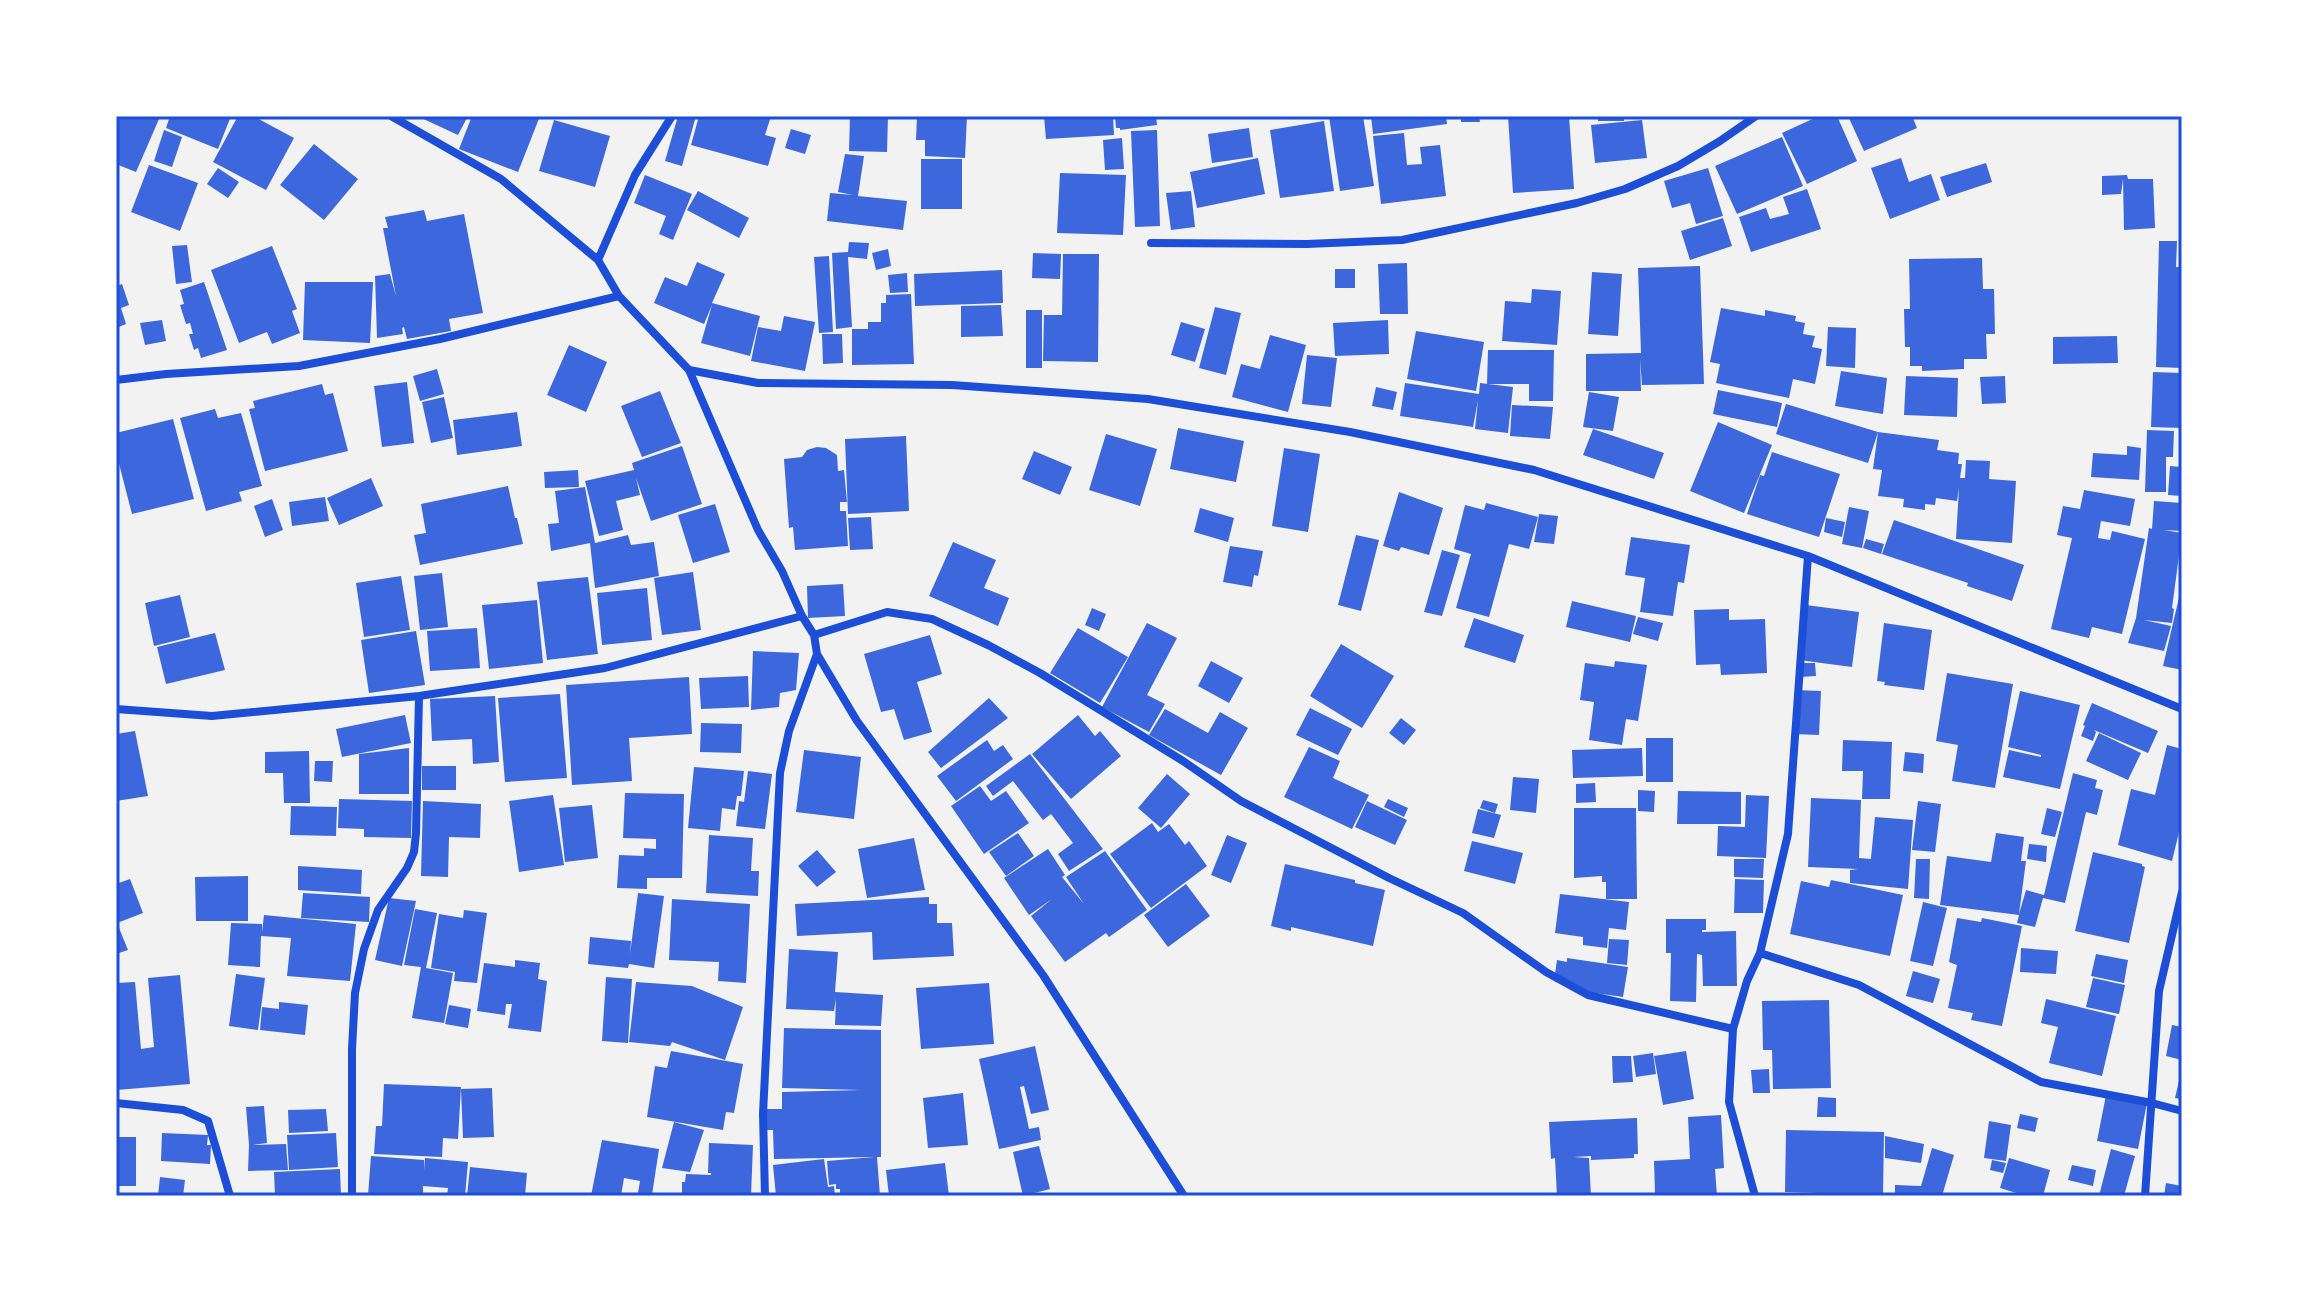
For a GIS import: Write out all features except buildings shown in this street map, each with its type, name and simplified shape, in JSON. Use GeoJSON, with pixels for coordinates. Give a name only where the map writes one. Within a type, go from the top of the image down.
{"type":"FeatureCollection","features":[{"type":"Feature","properties":{"kind":"street"},"geometry":{"type":"LineString","coordinates":[[391,116],[501,179],[598,260],[619,296],[689,370],[758,530],[814,635],[817,654],[857,721],[1043,975],[1184,1196]]}},
{"type":"Feature","properties":{"kind":"street"},"geometry":{"type":"LineString","coordinates":[[598,260],[635,175],[672,116]]}},
{"type":"Feature","properties":{"kind":"street"},"geometry":{"type":"LineString","coordinates":[[1151,243],[1307,244],[1402,240],[1577,203],[1625,189],[1678,166],[1756,116]]}},
{"type":"Feature","properties":{"kind":"street"},"geometry":{"type":"LineString","coordinates":[[116,380],[299,366],[440,339],[619,296]]}},
{"type":"Feature","properties":{"kind":"street"},"geometry":{"type":"LineString","coordinates":[[689,370],[758,383],[952,385],[1148,399],[1350,432],[1534,470],[1808,556],[2182,709]]}},
{"type":"Feature","properties":{"kind":"street"},"geometry":{"type":"LineString","coordinates":[[1755,1196],[1729,1102],[1733,1029],[1747,981],[1760,953],[1788,834],[1808,556]]}},
{"type":"Feature","properties":{"kind":"street"},"geometry":{"type":"LineString","coordinates":[[814,635],[887,612],[932,619],[1040,673],[1183,761],[1241,801],[1463,913],[1546,972],[1588,995],[1733,1029]]}},
{"type":"Feature","properties":{"kind":"street"},"geometry":{"type":"LineString","coordinates":[[116,709],[212,716],[419,696],[605,668],[802,616]]}},
{"type":"Feature","properties":{"kind":"street"},"geometry":{"type":"LineString","coordinates":[[765,1196],[763,1114],[780,773],[789,731],[817,654]]}},
{"type":"Feature","properties":{"kind":"street"},"geometry":{"type":"LineString","coordinates":[[352,1196],[355,993],[364,949],[378,910],[407,868],[414,852],[419,696]]}},
{"type":"Feature","properties":{"kind":"street"},"geometry":{"type":"LineString","coordinates":[[2145,1196],[2159,991],[2182,892]]}},
{"type":"Feature","properties":{"kind":"street"},"geometry":{"type":"LineString","coordinates":[[1760,953],[1859,985],[2041,1082],[2182,1111]]}},
{"type":"Feature","properties":{"kind":"street"},"geometry":{"type":"LineString","coordinates":[[116,1103],[183,1110],[208,1121],[230,1196]]}}]}
